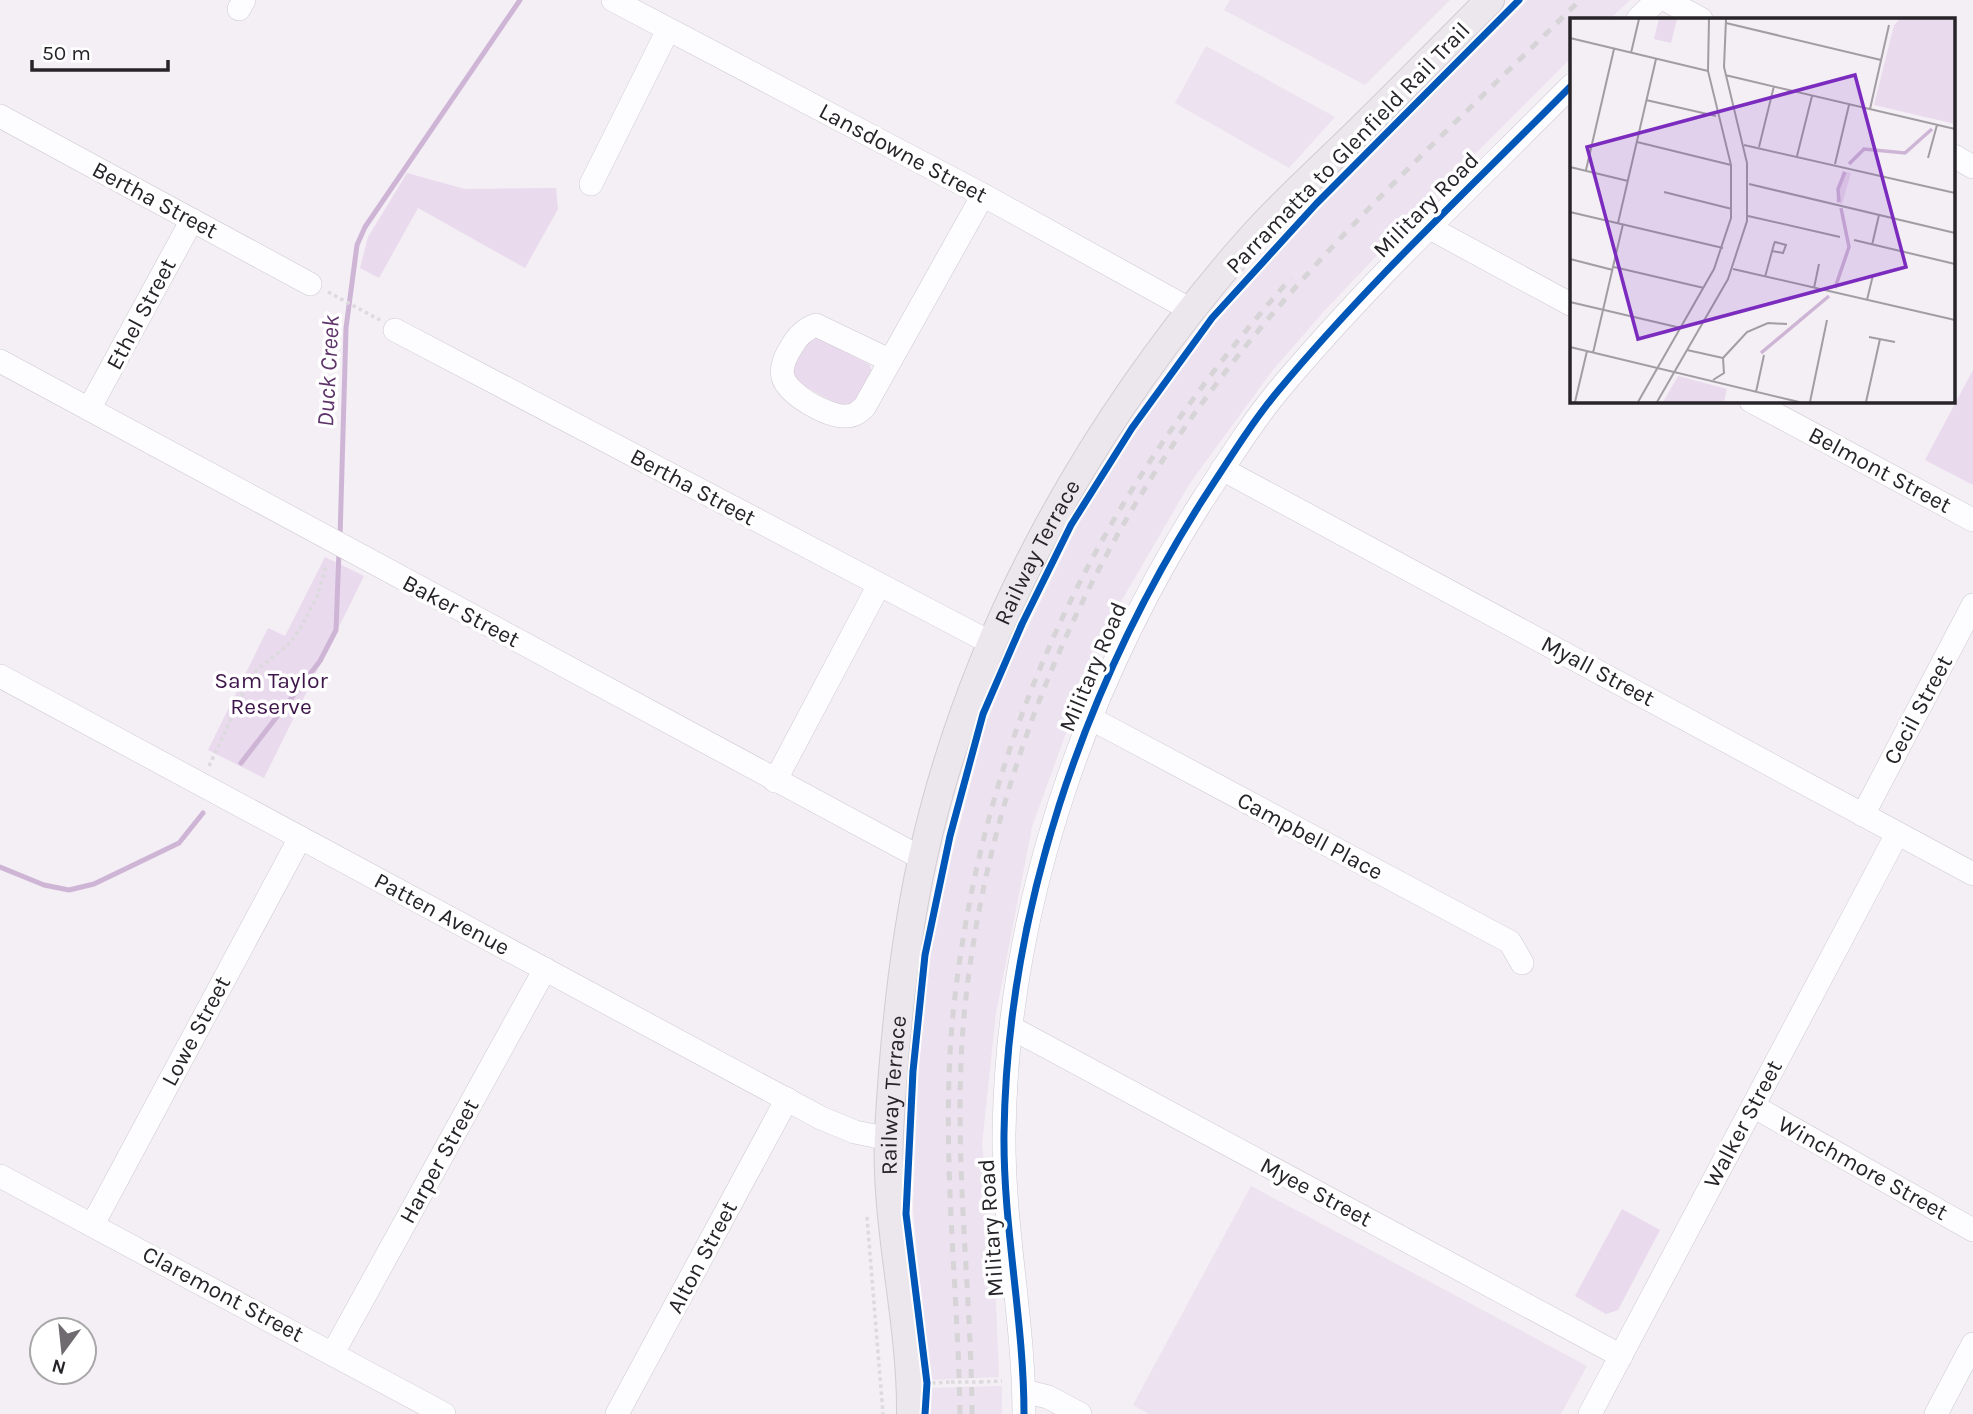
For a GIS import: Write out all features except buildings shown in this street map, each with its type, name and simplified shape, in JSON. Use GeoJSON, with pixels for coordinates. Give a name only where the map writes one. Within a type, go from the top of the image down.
{"type":"FeatureCollection","features":[{"type":"Feature","properties":{"kind":"main road","name":"Railway Terrace"},"geometry":{"type":"LineString","coordinates":[[919,1403],[894,1245],[889,1139],[899,1006],[923,859],[944,782],[993,644],[1055,514],[1083,464],[1191,310],[1242,249],[1490,0]]}},
{"type":"Feature","properties":{"kind":"main road","name":"Railway Terrace"},"geometry":{"type":"LineString","coordinates":[[894,1245],[889,1316],[895,1414]]}},
{"type":"Feature","properties":{"kind":"street","name":"Lansdowne Street"},"geometry":{"type":"LineString","coordinates":[[613,0],[983,195],[1191,310]]}},
{"type":"Feature","properties":{"kind":"street"},"geometry":{"type":"LineString","coordinates":[[1639,18],[1657,0]]}},
{"type":"Feature","properties":{"kind":"street"},"geometry":{"type":"LineString","coordinates":[[1665,0],[1699,18]]}},
{"type":"Feature","properties":{"kind":"street"},"geometry":{"type":"LineString","coordinates":[[590,184],[668,30]]}},
{"type":"Feature","properties":{"kind":"street","name":"Military Road"},"geometry":{"type":"LineString","coordinates":[[1024,1403],[1004,1135],[1012,1028],[1028,930],[1046,853],[1090,718],[1143,598],[1222,470],[1284,384],[1430,228],[1570,87]]}},
{"type":"Feature","properties":{"kind":"street","name":"Bertha Street"},"geometry":{"type":"LineString","coordinates":[[0,116],[310,284]]}},
{"type":"Feature","properties":{"kind":"street"},"geometry":{"type":"LineString","coordinates":[[1955,157],[1973,167]]}},
{"type":"Feature","properties":{"kind":"street"},"geometry":{"type":"LineString","coordinates":[[889,360],[816,325],[806,329],[797,338],[784,359],[782,374],[786,385],[795,393],[837,415],[857,414],[865,406],[983,195]]}},
{"type":"Feature","properties":{"kind":"street","name":"Ethel Street"},"geometry":{"type":"LineString","coordinates":[[89,409],[192,219]]}},
{"type":"Feature","properties":{"kind":"street"},"geometry":{"type":"LineString","coordinates":[[1430,228],[1570,304]]}},
{"type":"Feature","properties":{"kind":"street","name":"Bertha Street"},"geometry":{"type":"LineString","coordinates":[[394,330],[993,644]]}},
{"type":"Feature","properties":{"kind":"street","name":"Baker Street"},"geometry":{"type":"LineString","coordinates":[[0,362],[923,859]]}},
{"type":"Feature","properties":{"kind":"street","name":"Belmont Street"},"geometry":{"type":"LineString","coordinates":[[1753,402],[1973,520]]}},
{"type":"Feature","properties":{"kind":"street","name":"Myall Street"},"geometry":{"type":"LineString","coordinates":[[1222,470],[1973,874]]}},
{"type":"Feature","properties":{"kind":"street"},"geometry":{"type":"LineString","coordinates":[[775,781],[879,585]]}},
{"type":"Feature","properties":{"kind":"street","name":"Cecil Street"},"geometry":{"type":"LineString","coordinates":[[1863,815],[1973,605]]}},
{"type":"Feature","properties":{"kind":"street","name":"Patten Avenue"},"geometry":{"type":"LineString","coordinates":[[0,676],[786,1099],[855,1132],[889,1139]]}},
{"type":"Feature","properties":{"kind":"street","name":"Campbell Place"},"geometry":{"type":"LineString","coordinates":[[1090,718],[1510,942],[1522,963]]}},
{"type":"Feature","properties":{"kind":"street","name":"Walker Street"},"geometry":{"type":"LineString","coordinates":[[1590,1414],[1897,834]]}},
{"type":"Feature","properties":{"kind":"street","name":"Lowe Street"},"geometry":{"type":"LineString","coordinates":[[93,1224],[300,838]]}},
{"type":"Feature","properties":{"kind":"street","name":"Harper Street"},"geometry":{"type":"LineString","coordinates":[[333,1353],[545,969]]}},
{"type":"Feature","properties":{"kind":"street","name":"Myee Street"},"geometry":{"type":"LineString","coordinates":[[1012,1028],[1621,1356]]}},
{"type":"Feature","properties":{"kind":"street","name":"Alton Street"},"geometry":{"type":"LineString","coordinates":[[617,1414],[786,1099]]}},
{"type":"Feature","properties":{"kind":"street","name":"Winchmore Street"},"geometry":{"type":"LineString","coordinates":[[1753,1106],[1973,1230]]}},
{"type":"Feature","properties":{"kind":"street","name":"Claremont Street"},"geometry":{"type":"LineString","coordinates":[[0,1176],[444,1414]]}},
{"type":"Feature","properties":{"kind":"street"},"geometry":{"type":"LineString","coordinates":[[1936,1414],[1973,1344]]}},
{"type":"Feature","properties":{"kind":"street"},"geometry":{"type":"LineString","coordinates":[[1024,1403],[1048,1397],[1080,1414]]}},
{"type":"Feature","properties":{"kind":"path"},"geometry":{"type":"LineString","coordinates":[[339,296],[360,309]]}},
{"type":"Feature","properties":{"kind":"path"},"geometry":{"type":"LineString","coordinates":[[206,787],[239,696],[252,674],[290,643],[301,627],[317,597],[326,566]]}},
{"type":"Feature","properties":{"kind":"path"},"geometry":{"type":"LineString","coordinates":[[867,1208],[883,1414]]}},
{"type":"Feature","properties":{"kind":"path"},"geometry":{"type":"LineString","coordinates":[[919,1403],[926,1374]]}},
{"type":"Feature","properties":{"kind":"path"},"geometry":{"type":"LineString","coordinates":[[930,1383],[1002,1381]]}},
{"type":"Feature","properties":{"kind":"shaded area"},"geometry":{"type":"Polygon","coordinates":[[[1230,0],[1450,0],[1365,85],[1224,10],[1230,0]]]}},
{"type":"Feature","properties":{"kind":"shaded area"},"geometry":{"type":"Polygon","coordinates":[[[1528,0],[1630,0],[1611,18],[1570,18],[1570,59],[1445,184],[1325,310],[1272,371],[1190,483],[1115,612],[1080,694],[1032,827],[996,1013],[982,1144],[995,1282],[999,1377],[929,1380],[913,1209],[919,1052],[929,963],[947,874],[986,724],[1009,666],[1079,523],[1120,454],[1205,335],[1304,224],[1528,0]]]}},
{"type":"Feature","properties":{"kind":"shaded area"},"geometry":{"type":"Polygon","coordinates":[[[1206,46],[1335,117],[1289,168],[1175,103],[1206,46]]]}},
{"type":"Feature","properties":{"kind":"shaded area"},"geometry":{"type":"Polygon","coordinates":[[[1251,1186],[1587,1366],[1561,1414],[1149,1414],[1133,1405],[1251,1186]]]}},
{"type":"Feature","properties":{"kind":"shaded area"},"geometry":{"type":"Polygon","coordinates":[[[1002,1386],[1002,1414],[930,1414],[930,1388],[1002,1386]]]}},
{"type":"Feature","properties":{"kind":"green space"},"geometry":{"type":"Polygon","coordinates":[[[407,173],[465,189],[556,188],[558,209],[525,268],[418,208],[379,278],[360,268],[368,237],[407,173]]]}},
{"type":"Feature","properties":{"kind":"green space"},"geometry":{"type":"Polygon","coordinates":[[[814,336],[870,365],[872,374],[854,405],[839,405],[793,380],[798,355],[814,336]]]}},
{"type":"Feature","properties":{"kind":"green space"},"geometry":{"type":"Polygon","coordinates":[[[1973,370],[1973,485],[1925,460],[1973,370]]]}},
{"type":"Feature","properties":{"kind":"green space","name":"Sam Taylor Reserve"},"geometry":{"type":"Polygon","coordinates":[[[325,557],[364,576],[264,778],[208,750],[268,628],[285,636],[325,557]]]}},
{"type":"Feature","properties":{"kind":"green space"},"geometry":{"type":"Polygon","coordinates":[[[1622,1209],[1660,1230],[1618,1310],[1606,1314],[1575,1296],[1622,1209]]]}},
{"type":"Feature","properties":{"kind":"waterway","name":"Duck Creek"},"geometry":{"type":"LineString","coordinates":[[340,538],[346,328],[357,245],[365,227],[520,0]]}},
{"type":"Feature","properties":{"kind":"waterway","name":"Duck Creek"},"geometry":{"type":"LineString","coordinates":[[241,763],[320,661],[336,630],[339,551]]}},
{"type":"Feature","properties":{"kind":"waterway","name":"Duck Creek"},"geometry":{"type":"LineString","coordinates":[[0,867],[44,885],[69,890],[94,884],[179,843],[203,813]]}},
{"type":"Feature","properties":{"kind":"railway"},"geometry":{"type":"LineString","coordinates":[[972,1414],[960,1116],[964,1016],[976,926],[995,838],[1021,751],[1053,667],[1091,585],[1134,506],[1183,430],[1237,357],[1276,309],[1360,218],[1580,0]]}},
{"type":"Feature","properties":{"kind":"railway"},"geometry":{"type":"LineString","coordinates":[[960,1414],[949,1164],[949,1064],[953,1014],[968,909],[992,808],[1023,711],[1062,619],[1108,529],[1162,443],[1223,359],[1291,278]]}},
{"type":"Feature","properties":{"kind":"cycle path","name":"Parramatta to Glenfield Rail Trail"},"geometry":{"type":"LineString","coordinates":[[925,1414],[927,1383],[906,1214],[913,1071],[925,955],[950,836],[983,714],[1022,624],[1071,525],[1132,428],[1212,318],[1316,204],[1519,0]]}},
{"type":"Feature","properties":{"kind":"cycle path"},"geometry":{"type":"LineString","coordinates":[[1024,1414],[1021,1344],[1005,1169],[1008,1051],[1019,968],[1036,886],[1059,805],[1087,726],[1120,650],[1158,575],[1200,504],[1267,404],[1384,273],[1570,87]]}}]}
